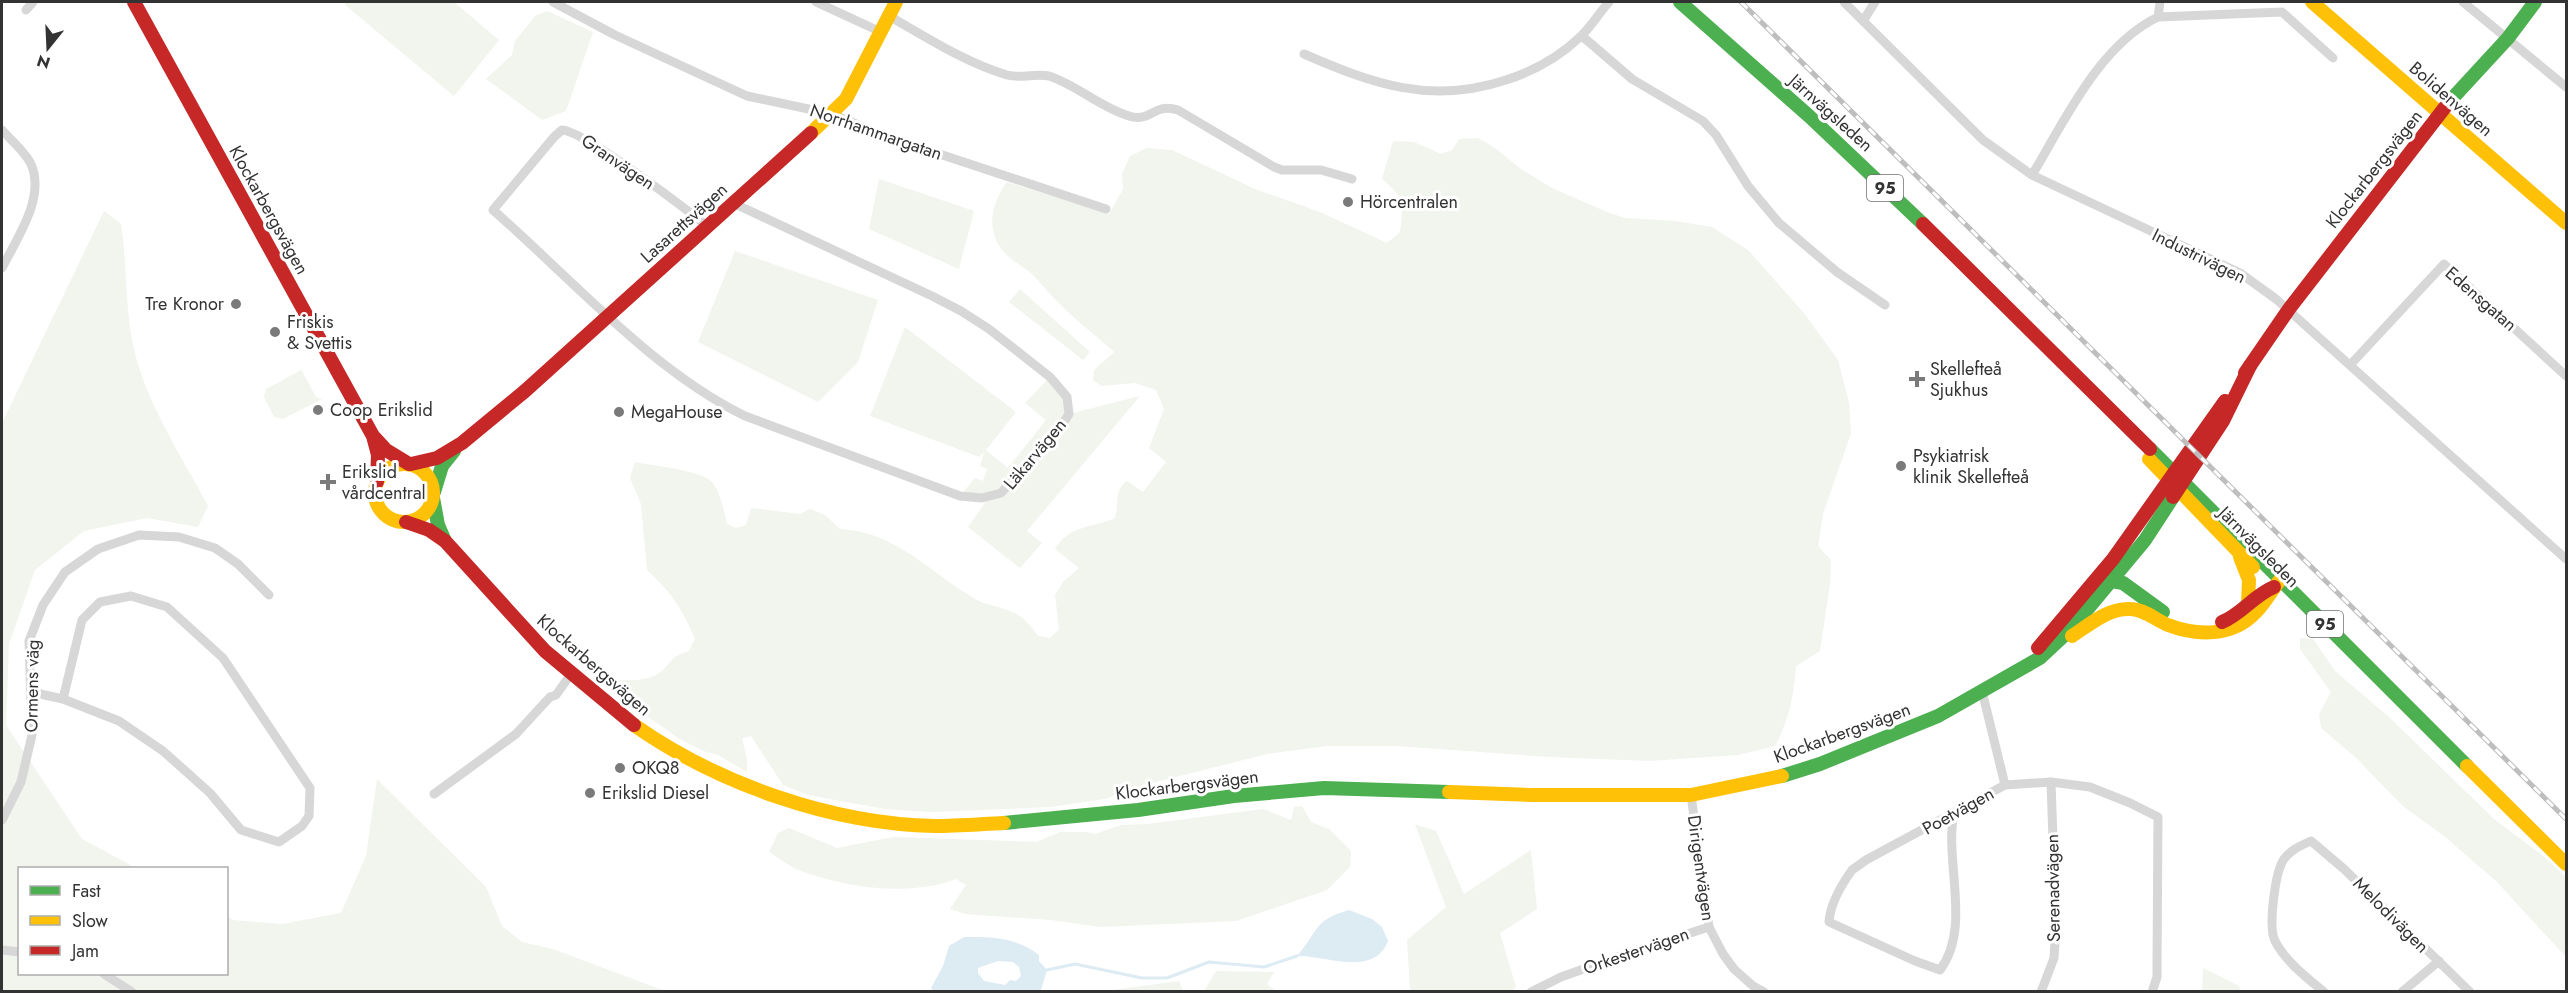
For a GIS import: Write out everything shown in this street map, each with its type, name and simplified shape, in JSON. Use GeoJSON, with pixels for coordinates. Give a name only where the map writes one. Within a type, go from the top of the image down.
{"type":"FeatureCollection","features":[{"type":"Feature","properties":{"kind":"main road","name":"Klockarbergsvägen"},"geometry":{"type":"LineString","coordinates":[[134,2],[373,436]]}},
{"type":"Feature","properties":{"kind":"main road","name":"Lasarettsvägen"},"geometry":{"type":"LineString","coordinates":[[410,464],[437,458],[462,443],[525,391],[832,114],[846,99],[896,2]]}},
{"type":"Feature","properties":{"kind":"main road","name":"Järnvägsleden"},"geometry":{"type":"LineString","coordinates":[[1680,2],[1849,153],[2082,382],[2277,584],[2450,748],[2566,864]]}},
{"type":"Feature","properties":{"kind":"main road","name":"Bolidenvägen"},"geometry":{"type":"LineString","coordinates":[[2312,2],[2566,223]]}},
{"type":"Feature","properties":{"kind":"main road","name":"Klockarbergsvägen"},"geometry":{"type":"LineString","coordinates":[[2007,676],[2145,540],[2223,421],[2250,366],[2289,309],[2440,114],[2508,38],[2535,2]]}},
{"type":"Feature","properties":{"kind":"main road"},"geometry":{"type":"LineString","coordinates":[[373,436],[386,450],[426,473],[432,483],[433,496],[430,506],[421,516],[406,522],[393,520],[380,510],[375,496],[378,455],[373,436]]}},
{"type":"Feature","properties":{"kind":"main road","name":"Lasarettsvägen"},"geometry":{"type":"LineString","coordinates":[[433,496],[442,466],[462,443]]}},
{"type":"Feature","properties":{"kind":"main road"},"geometry":{"type":"LineString","coordinates":[[377,482],[389,468],[410,464]]}},
{"type":"Feature","properties":{"kind":"main road","name":"Klockarbergsvägen"},"geometry":{"type":"LineString","coordinates":[[433,496],[445,541]]}},
{"type":"Feature","properties":{"kind":"main road","name":"Järnvägsleden"},"geometry":{"type":"LineString","coordinates":[[2198,502],[2236,549],[2277,584]]}},
{"type":"Feature","properties":{"kind":"main road","name":"Klockarbergsvägen"},"geometry":{"type":"LineString","coordinates":[[406,522],[429,530],[445,541],[545,651],[619,715],[658,742],[694,762],[755,789],[793,802],[860,818],[934,826],[1017,823],[1138,810],[1234,795],[1324,788],[1530,795],[1691,795],[1767,780],[1820,764],[1938,716],[2040,658],[2070,630],[2108,577]]}},
{"type":"Feature","properties":{"kind":"main road"},"geometry":{"type":"LineString","coordinates":[[2236,549],[2250,582],[2251,594],[2248,604]]}},
{"type":"Feature","properties":{"kind":"main road"},"geometry":{"type":"LineString","coordinates":[[2108,577],[2123,583],[2168,615],[2201,624],[2226,621],[2238,615],[2264,590],[2277,584]]}},
{"type":"Feature","properties":{"kind":"main road"},"geometry":{"type":"LineString","coordinates":[[2108,577],[2118,590],[2162,622],[2182,630],[2214,633],[2245,622],[2269,597],[2277,584]]}},
{"type":"Feature","properties":{"kind":"main road"},"geometry":{"type":"LineString","coordinates":[[2040,658],[2112,612],[2129,609],[2146,612]]}},
{"type":"Feature","properties":{"kind":"street"},"geometry":{"type":"LineString","coordinates":[[26,10],[33,2]]}},
{"type":"Feature","properties":{"kind":"street","name":"Norrhammargatan"},"geometry":{"type":"LineString","coordinates":[[553,2],[615,35],[747,96],[832,114],[885,136],[1106,209]]}},
{"type":"Feature","properties":{"kind":"street"},"geometry":{"type":"LineString","coordinates":[[816,2],[881,32]]}},
{"type":"Feature","properties":{"kind":"street"},"geometry":{"type":"LineString","coordinates":[[1304,54],[1375,82],[1439,93],[1470,90],[1535,70],[1582,36],[1609,2]]}},
{"type":"Feature","properties":{"kind":"street","name":"Industrivägen"},"geometry":{"type":"LineString","coordinates":[[1844,2],[1983,140],[2032,176],[2240,273],[2289,309],[2566,559]]}},
{"type":"Feature","properties":{"kind":"street"},"geometry":{"type":"LineString","coordinates":[[1863,21],[1875,2]]}},
{"type":"Feature","properties":{"kind":"street"},"geometry":{"type":"LineString","coordinates":[[2158,17],[2160,2]]}},
{"type":"Feature","properties":{"kind":"street"},"geometry":{"type":"LineString","coordinates":[[2463,2],[2566,87]]}},
{"type":"Feature","properties":{"kind":"street"},"geometry":{"type":"LineString","coordinates":[[2032,176],[2099,65],[2148,22],[2158,17],[2282,12],[2333,58]]}},
{"type":"Feature","properties":{"kind":"street"},"geometry":{"type":"LineString","coordinates":[[889,16],[961,55],[1006,75],[1020,78],[1040,74],[1049,76],[1130,117],[1147,117],[1158,108],[1167,107],[1178,110],[1274,167],[1282,170],[1321,170],[1352,179]]}},
{"type":"Feature","properties":{"kind":"street"},"geometry":{"type":"LineString","coordinates":[[1582,36],[1632,78],[1703,121],[1716,135],[1748,186],[1779,223],[1837,272],[1885,305]]}},
{"type":"Feature","properties":{"kind":"street"},"geometry":{"type":"LineString","coordinates":[[2,130],[29,160],[34,172],[35,189],[25,221],[2,268]]}},
{"type":"Feature","properties":{"kind":"street","name":"Granvägen"},"geometry":{"type":"LineString","coordinates":[[608,314],[493,210],[533,159],[562,130],[570,130],[600,148],[708,227]]}},
{"type":"Feature","properties":{"kind":"street","name":"Läkarvägen"},"geometry":{"type":"LineString","coordinates":[[608,314],[676,373],[712,400],[745,416],[960,496],[982,498],[1001,493],[1060,428],[1069,414],[1067,397],[1050,377],[989,329],[932,296],[733,203]]}},
{"type":"Feature","properties":{"kind":"street","name":"Edensgatan"},"geometry":{"type":"LineString","coordinates":[[2351,364],[2444,264],[2566,376]]}},
{"type":"Feature","properties":{"kind":"street","name":"Ormens väg"},"geometry":{"type":"LineString","coordinates":[[2,820],[26,768],[32,735],[29,641],[44,605],[65,572],[98,549],[139,535],[179,537],[215,548],[238,564],[269,595]]}},
{"type":"Feature","properties":{"kind":"street"},"geometry":{"type":"LineString","coordinates":[[32,692],[63,699],[119,721],[163,751],[210,793],[241,830],[279,842],[302,826],[309,816],[310,788],[223,658],[166,607],[131,596],[100,602],[82,620],[63,699]]}},
{"type":"Feature","properties":{"kind":"street"},"geometry":{"type":"LineString","coordinates":[[434,794],[516,734],[550,697],[556,695],[571,674]]}},
{"type":"Feature","properties":{"kind":"street"},"geometry":{"type":"LineString","coordinates":[[1982,692],[2005,785]]}},
{"type":"Feature","properties":{"kind":"street","name":"Poetvägen"},"geometry":{"type":"LineString","coordinates":[[1954,813],[1950,833],[1955,937],[1940,970],[1829,922],[1844,881],[1852,870],[1954,813],[2005,785],[2051,782],[2090,788],[2130,802],[2158,817],[2157,978],[2152,992]]}},
{"type":"Feature","properties":{"kind":"street","name":"Serenadvägen"},"geometry":{"type":"LineString","coordinates":[[2042,992],[2054,958],[2056,926],[2051,782]]}},
{"type":"Feature","properties":{"kind":"street","name":"Dirigentvägen"},"geometry":{"type":"LineString","coordinates":[[1691,795],[1709,927],[1734,969],[1753,986],[1764,992]]}},
{"type":"Feature","properties":{"kind":"street","name":"Melodivägen"},"geometry":{"type":"LineString","coordinates":[[2324,992],[2299,971],[2274,939],[2275,889],[2282,862],[2293,849],[2311,841],[2344,869],[2470,992]]}},
{"type":"Feature","properties":{"kind":"street","name":"Orkestervägen"},"geometry":{"type":"LineString","coordinates":[[1531,992],[1562,977],[1624,954],[1709,927]]}},
{"type":"Feature","properties":{"kind":"street"},"geometry":{"type":"LineString","coordinates":[[2,950],[18,952]]}},
{"type":"Feature","properties":{"kind":"street"},"geometry":{"type":"LineString","coordinates":[[2402,992],[2439,962]]}},
{"type":"Feature","properties":{"kind":"street"},"geometry":{"type":"LineString","coordinates":[[106,975],[132,992]]}},
{"type":"Feature","properties":{"kind":"shaded area"},"geometry":{"type":"Polygon","coordinates":[[[346,2],[454,2],[499,40],[454,96],[344,4],[346,2]]]}},
{"type":"Feature","properties":{"kind":"shaded area"},"geometry":{"type":"Polygon","coordinates":[[[547,11],[593,32],[566,111],[542,120],[486,79],[512,55],[515,41],[535,16],[547,11]]]}},
{"type":"Feature","properties":{"kind":"shaded area"},"geometry":{"type":"Polygon","coordinates":[[[1478,138],[1552,188],[1607,212],[1625,218],[1675,221],[1712,227],[1748,250],[1803,312],[1838,360],[1849,403],[1851,433],[1823,514],[1818,546],[1831,560],[1830,584],[1820,651],[1796,666],[1790,707],[1775,746],[1738,755],[1649,761],[1550,757],[1397,746],[1327,746],[1267,754],[1140,786],[1105,799],[1051,807],[931,812],[885,809],[808,795],[783,785],[751,736],[742,738],[747,772],[718,755],[703,751],[678,738],[592,677],[619,680],[648,678],[663,670],[676,656],[689,651],[695,639],[675,601],[647,570],[641,504],[630,478],[635,462],[677,469],[708,479],[718,492],[727,524],[736,528],[746,525],[751,508],[800,514],[810,509],[825,515],[840,529],[860,532],[896,546],[977,600],[1019,616],[1038,636],[1050,638],[1059,629],[1055,595],[1063,582],[1079,568],[1055,549],[1067,535],[1074,531],[1114,519],[1118,494],[1122,485],[1127,481],[1143,492],[1166,462],[1149,448],[1164,409],[1156,390],[1135,383],[1101,386],[1093,380],[1094,370],[1114,352],[1066,310],[1034,276],[1000,248],[994,235],[992,219],[995,203],[1007,182],[1109,214],[1123,189],[1122,174],[1130,156],[1147,148],[1172,150],[1255,189],[1320,212],[1387,243],[1400,232],[1402,215],[1401,202],[1395,191],[1382,179],[1393,141],[1414,142],[1441,154],[1452,150],[1459,139],[1478,138]]]}},
{"type":"Feature","properties":{"kind":"shaded area"},"geometry":{"type":"Polygon","coordinates":[[[879,179],[974,211],[959,269],[869,229],[879,179]]]}},
{"type":"Feature","properties":{"kind":"shaded area"},"geometry":{"type":"Polygon","coordinates":[[[104,211],[121,224],[130,327],[143,379],[169,435],[208,506],[198,527],[147,518],[84,531],[35,570],[9,644],[6,725],[82,839],[134,867],[18,867],[18,975],[228,975],[228,917],[233,920],[282,924],[341,913],[366,856],[377,779],[486,887],[502,926],[522,942],[553,949],[665,991],[2,991],[2,423],[104,211]]]}},
{"type":"Feature","properties":{"kind":"shaded area"},"geometry":{"type":"Polygon","coordinates":[[[735,251],[878,300],[858,362],[818,402],[698,342],[735,251]]]}},
{"type":"Feature","properties":{"kind":"shaded area"},"geometry":{"type":"Polygon","coordinates":[[[1020,289],[1090,352],[1083,360],[1009,302],[1020,289]]]}},
{"type":"Feature","properties":{"kind":"shaded area"},"geometry":{"type":"Polygon","coordinates":[[[905,327],[1016,412],[986,450],[1008,468],[1046,420],[1025,403],[1050,377],[1067,397],[1069,414],[1140,396],[1027,531],[1042,543],[1020,568],[968,527],[989,497],[960,496],[975,478],[983,481],[987,469],[980,466],[984,452],[979,457],[870,416],[905,327]]]}},
{"type":"Feature","properties":{"kind":"shaded area"},"geometry":{"type":"Polygon","coordinates":[[[303,369],[316,397],[322,399],[283,419],[274,417],[264,397],[266,389],[303,369]]]}},
{"type":"Feature","properties":{"kind":"shaded area"},"geometry":{"type":"Polygon","coordinates":[[[2300,638],[2313,639],[2335,671],[2389,717],[2494,819],[2546,858],[2566,877],[2566,957],[2497,882],[2444,836],[2404,807],[2355,757],[2321,728],[2319,714],[2331,692],[2300,649],[2300,638]]]}},
{"type":"Feature","properties":{"kind":"shaded area"},"geometry":{"type":"Polygon","coordinates":[[[1302,806],[1311,822],[1329,829],[1351,851],[1350,867],[1327,890],[1236,921],[1100,927],[1051,920],[965,914],[950,909],[966,885],[956,879],[918,888],[858,886],[801,871],[769,852],[778,833],[789,828],[837,848],[893,837],[1036,842],[1060,832],[1095,834],[1121,825],[1147,824],[1263,809],[1291,820],[1294,807],[1302,806]]]}},
{"type":"Feature","properties":{"kind":"shaded area"},"geometry":{"type":"Polygon","coordinates":[[[1415,824],[1436,831],[1464,894],[1531,850],[1537,909],[1500,933],[1516,987],[1511,991],[1410,991],[1407,940],[1446,907],[1415,824]]]}},
{"type":"Feature","properties":{"kind":"shaded area"},"geometry":{"type":"Polygon","coordinates":[[[1349,910],[1372,919],[1382,927],[1388,941],[1381,952],[1372,959],[1360,962],[1297,956],[1323,922],[1349,910]]]}},
{"type":"Feature","properties":{"kind":"shaded area"},"geometry":{"type":"Polygon","coordinates":[[[964,937],[994,938],[1022,945],[1039,955],[1039,961],[1047,970],[1041,990],[1039,992],[933,991],[931,988],[943,966],[949,946],[964,937]],[[998,961],[978,968],[978,973],[984,981],[1005,985],[1010,980],[1016,981],[1021,976],[1019,967],[1013,962],[998,961]]]}},
{"type":"Feature","properties":{"kind":"shaded area"},"geometry":{"type":"Polygon","coordinates":[[[2203,968],[2239,986],[2240,991],[2202,991],[2203,968]]]}},
{"type":"Feature","properties":{"kind":"shaded area"},"geometry":{"type":"Polygon","coordinates":[[[1216,971],[1274,972],[1267,984],[1276,991],[1204,991],[1216,971]]]}},
{"type":"Feature","properties":{"kind":"shaded area"},"geometry":{"type":"Polygon","coordinates":[[[1179,981],[1183,991],[1105,991],[1179,981]]]}},
{"type":"Feature","properties":{"kind":"waterway"},"geometry":{"type":"LineString","coordinates":[[1047,970],[1075,964],[1142,978],[1167,978],[1209,962],[1264,967],[1297,956]]}},
{"type":"Feature","properties":{"kind":"railway"},"geometry":{"type":"LineString","coordinates":[[1741,2],[2566,819]]}},
{"type":"Feature","properties":{"kind":"traffic: fast"},"geometry":{"type":"LineString","coordinates":[[1680,2],[1809,116],[1923,224]]}},
{"type":"Feature","properties":{"kind":"traffic: fast"},"geometry":{"type":"LineString","coordinates":[[2449,102],[2508,38],[2535,2]]}},
{"type":"Feature","properties":{"kind":"traffic: fast"},"geometry":{"type":"LineString","coordinates":[[2150,449],[2467,766]]}},
{"type":"Feature","properties":{"kind":"traffic: fast"},"geometry":{"type":"LineString","coordinates":[[434,492],[442,466],[454,451]]}},
{"type":"Feature","properties":{"kind":"traffic: fast"},"geometry":{"type":"LineString","coordinates":[[1782,776],[1820,764],[1938,716],[2040,658],[2070,630],[2145,540],[2173,497]]}},
{"type":"Feature","properties":{"kind":"traffic: fast"},"geometry":{"type":"LineString","coordinates":[[433,498],[438,525],[445,541]]}},
{"type":"Feature","properties":{"kind":"traffic: fast"},"geometry":{"type":"LineString","coordinates":[[2112,581],[2123,583],[2163,612]]}},
{"type":"Feature","properties":{"kind":"traffic: fast"},"geometry":{"type":"LineString","coordinates":[[1004,823],[1138,810],[1234,796],[1324,788],[1449,792]]}},
{"type":"Feature","properties":{"kind":"traffic: slow"},"geometry":{"type":"LineString","coordinates":[[811,133],[846,99],[896,2]]}},
{"type":"Feature","properties":{"kind":"traffic: slow"},"geometry":{"type":"LineString","coordinates":[[2312,2],[2566,223]]}},
{"type":"Feature","properties":{"kind":"traffic: slow"},"geometry":{"type":"LineString","coordinates":[[2149,459],[2253,567]]}},
{"type":"Feature","properties":{"kind":"traffic: slow"},"geometry":{"type":"LineString","coordinates":[[398,464],[410,464],[425,472],[433,487],[433,493],[433,499],[425,514],[410,522],[398,522],[383,514],[375,499],[375,487],[383,472],[398,464]]}},
{"type":"Feature","properties":{"kind":"traffic: slow"},"geometry":{"type":"LineString","coordinates":[[2240,557],[2249,580],[2248,604]]}},
{"type":"Feature","properties":{"kind":"traffic: slow"},"geometry":{"type":"LineString","coordinates":[[2072,636],[2106,614],[2122,609],[2140,611],[2179,629],[2202,632],[2225,630],[2236,627],[2255,613],[2280,580]]}},
{"type":"Feature","properties":{"kind":"traffic: slow"},"geometry":{"type":"LineString","coordinates":[[634,725],[667,746],[739,782],[817,809],[896,824],[935,826],[1004,823]]}},
{"type":"Feature","properties":{"kind":"traffic: slow"},"geometry":{"type":"LineString","coordinates":[[2467,766],[2566,864]]}},
{"type":"Feature","properties":{"kind":"traffic: slow"},"geometry":{"type":"LineString","coordinates":[[1449,792],[1531,795],[1691,795],[1782,776]]}},
{"type":"Feature","properties":{"kind":"traffic: jam"},"geometry":{"type":"LineString","coordinates":[[134,2],[373,436],[378,455],[377,482]]}},
{"type":"Feature","properties":{"kind":"traffic: jam"},"geometry":{"type":"LineString","coordinates":[[2245,373],[2289,309],[2449,102]]}},
{"type":"Feature","properties":{"kind":"traffic: jam"},"geometry":{"type":"LineString","coordinates":[[411,464],[437,458],[462,443],[525,391],[811,133]]}},
{"type":"Feature","properties":{"kind":"traffic: jam"},"geometry":{"type":"LineString","coordinates":[[1923,224],[2150,449]]}},
{"type":"Feature","properties":{"kind":"traffic: jam"},"geometry":{"type":"LineString","coordinates":[[2173,497],[2223,421],[2250,366]]}},
{"type":"Feature","properties":{"kind":"traffic: jam"},"geometry":{"type":"LineString","coordinates":[[2038,648],[2113,559],[2225,401]]}},
{"type":"Feature","properties":{"kind":"traffic: jam"},"geometry":{"type":"LineString","coordinates":[[375,438],[386,450],[409,464]]}},
{"type":"Feature","properties":{"kind":"traffic: jam"},"geometry":{"type":"LineString","coordinates":[[406,522],[429,530],[445,541],[545,651],[634,725]]}},
{"type":"Feature","properties":{"kind":"traffic: jam"},"geometry":{"type":"LineString","coordinates":[[2222,622],[2274,587]]}},
{"type":"Feature","properties":{"kind":"place","name":"Hörcentralen"},"geometry":{"type":"Point","coordinates":[1348,202]}},
{"type":"Feature","properties":{"kind":"place","name":"Tre Kronor"},"geometry":{"type":"Point","coordinates":[236,304]}},
{"type":"Feature","properties":{"kind":"place","name":"Friskis & Svettis"},"geometry":{"type":"Point","coordinates":[275,332]}},
{"type":"Feature","properties":{"kind":"place","name":"Skellefteå Sjukhus"},"geometry":{"type":"Point","coordinates":[1917,379]}},
{"type":"Feature","properties":{"kind":"place","name":"Coop Erikslid"},"geometry":{"type":"Point","coordinates":[318,410]}},
{"type":"Feature","properties":{"kind":"place","name":"MegaHouse"},"geometry":{"type":"Point","coordinates":[619,412]}},
{"type":"Feature","properties":{"kind":"place","name":"Psykiatrisk klinik Skellefteå"},"geometry":{"type":"Point","coordinates":[1901,466]}},
{"type":"Feature","properties":{"kind":"place","name":"Erikslid vårdcentral"},"geometry":{"type":"Point","coordinates":[328,482]}},
{"type":"Feature","properties":{"kind":"place","name":"OKQ8"},"geometry":{"type":"Point","coordinates":[620,768]}},
{"type":"Feature","properties":{"kind":"place","name":"Erikslid Diesel"},"geometry":{"type":"Point","coordinates":[590,793]}}]}
